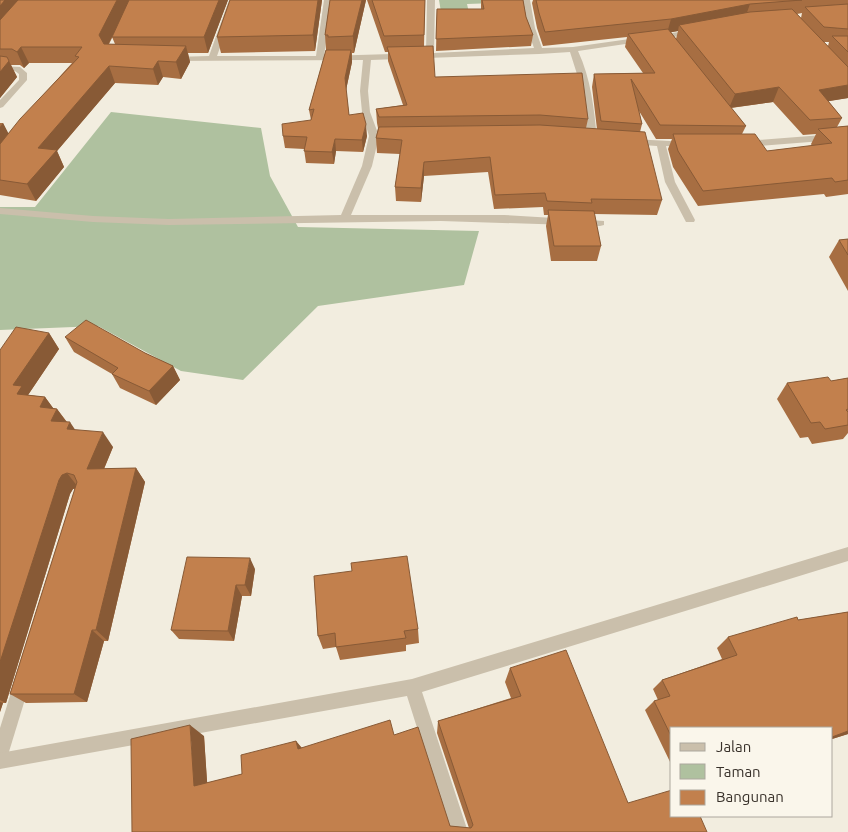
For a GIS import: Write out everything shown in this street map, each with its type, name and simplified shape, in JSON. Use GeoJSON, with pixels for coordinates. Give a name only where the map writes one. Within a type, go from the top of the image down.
{"type":"FeatureCollection","features":[{"type":"Feature","properties":{"kind":"street"},"geometry":{"type":"LineString","coordinates":[[212,59],[233,0]]}},
{"type":"Feature","properties":{"kind":"street"},"geometry":{"type":"LineString","coordinates":[[320,58],[328,0]]}},
{"type":"Feature","properties":{"kind":"street"},"geometry":{"type":"LineString","coordinates":[[430,55],[431,0]]}},
{"type":"Feature","properties":{"kind":"street"},"geometry":{"type":"LineString","coordinates":[[526,0],[531,28],[539,52]]}},
{"type":"Feature","properties":{"kind":"street"},"geometry":{"type":"LineString","coordinates":[[162,59],[366,58],[539,52],[573,50],[667,38],[703,30]]}},
{"type":"Feature","properties":{"kind":"street"},"geometry":{"type":"LineString","coordinates":[[667,38],[673,45]]}},
{"type":"Feature","properties":{"kind":"street"},"geometry":{"type":"LineString","coordinates":[[573,50],[582,69],[588,90],[592,139]]}},
{"type":"Feature","properties":{"kind":"street"},"geometry":{"type":"LineString","coordinates":[[345,218],[378,136],[366,112],[364,91],[366,58]]}},
{"type":"Feature","properties":{"kind":"street"},"geometry":{"type":"LineString","coordinates":[[0,68],[17,69],[23,72],[23,80],[0,105]]}},
{"type":"Feature","properties":{"kind":"street"},"geometry":{"type":"LineString","coordinates":[[731,144],[748,140],[848,136]]}},
{"type":"Feature","properties":{"kind":"street"},"geometry":{"type":"LineString","coordinates":[[619,141],[691,144]]}},
{"type":"Feature","properties":{"kind":"street"},"geometry":{"type":"LineString","coordinates":[[661,144],[670,182],[690,220]]}},
{"type":"Feature","properties":{"kind":"street"},"geometry":{"type":"LineString","coordinates":[[0,211],[93,219],[170,222],[478,217],[600,223]]}},
{"type":"Feature","properties":{"kind":"street"},"geometry":{"type":"LineString","coordinates":[[0,761],[412,686],[848,554]]}},
{"type":"Feature","properties":{"kind":"street"},"geometry":{"type":"LineString","coordinates":[[0,755],[25,671]]}},
{"type":"Feature","properties":{"kind":"street"},"geometry":{"type":"LineString","coordinates":[[412,686],[459,832]]}},
{"type":"Feature","properties":{"kind":"green space"},"geometry":{"type":"Polygon","coordinates":[[[439,0],[522,0],[522,2],[467,4],[470,17],[442,18],[439,0]]]}},
{"type":"Feature","properties":{"kind":"green space"},"geometry":{"type":"Polygon","coordinates":[[[111,112],[261,128],[270,176],[298,227],[479,231],[464,285],[318,306],[243,380],[181,371],[98,326],[0,330],[0,207],[35,207],[111,112]]]}},
{"type":"Feature","properties":{"kind":"building"},"geometry":{"type":"Polygon","coordinates":[[[18,0],[117,0],[99,35],[104,44],[186,46],[176,62],[158,61],[153,69],[109,66],[38,148],[57,150],[27,184],[0,180],[0,144],[20,119],[79,57],[75,56],[82,47],[21,47],[17,52],[12,49],[0,49],[0,20],[18,0]]]}},
{"type":"Feature","properties":{"kind":"building"},"geometry":{"type":"Polygon","coordinates":[[[129,0],[219,0],[204,37],[112,37],[129,0]]]}},
{"type":"Feature","properties":{"kind":"building"},"geometry":{"type":"Polygon","coordinates":[[[230,0],[318,0],[313,35],[217,37],[230,0]]]}},
{"type":"Feature","properties":{"kind":"building"},"geometry":{"type":"Polygon","coordinates":[[[330,0],[362,0],[353,36],[328,37],[328,35],[325,35],[330,0]]]}},
{"type":"Feature","properties":{"kind":"building"},"geometry":{"type":"Polygon","coordinates":[[[372,0],[425,0],[424,35],[384,36],[372,0]]]}},
{"type":"Feature","properties":{"kind":"building"},"geometry":{"type":"Polygon","coordinates":[[[482,0],[523,0],[526,17],[533,35],[436,39],[437,9],[484,9],[482,0]]]}},
{"type":"Feature","properties":{"kind":"building"},"geometry":{"type":"Polygon","coordinates":[[[536,0],[802,0],[750,4],[671,19],[545,32],[536,0]]]}},
{"type":"Feature","properties":{"kind":"building"},"geometry":{"type":"Polygon","coordinates":[[[848,4],[848,29],[824,27],[805,7],[848,4]]]}},
{"type":"Feature","properties":{"kind":"building"},"geometry":{"type":"Polygon","coordinates":[[[792,9],[848,67],[848,85],[819,90],[842,118],[810,120],[779,87],[735,94],[679,25],[750,12],[792,9]]]}},
{"type":"Feature","properties":{"kind":"building"},"geometry":{"type":"Polygon","coordinates":[[[668,29],[746,126],[660,125],[631,79],[642,124],[601,121],[594,74],[655,73],[628,34],[668,29]]]}},
{"type":"Feature","properties":{"kind":"building"},"geometry":{"type":"Polygon","coordinates":[[[832,36],[848,36],[848,52],[832,36]]]}},
{"type":"Feature","properties":{"kind":"building"},"geometry":{"type":"Polygon","coordinates":[[[433,46],[435,77],[582,73],[588,119],[540,115],[379,117],[376,109],[407,105],[387,47],[433,46]]]}},
{"type":"Feature","properties":{"kind":"building"},"geometry":{"type":"Polygon","coordinates":[[[326,50],[351,50],[345,78],[349,115],[363,113],[366,124],[362,140],[335,139],[332,152],[304,151],[307,137],[283,136],[282,124],[311,120],[314,109],[309,110],[326,50]]]}},
{"type":"Feature","properties":{"kind":"building"},"geometry":{"type":"Polygon","coordinates":[[[0,56],[7,57],[9,61],[0,72],[0,56]]]}},
{"type":"Feature","properties":{"kind":"building"},"geometry":{"type":"Polygon","coordinates":[[[540,125],[645,132],[662,200],[591,199],[592,203],[547,201],[545,193],[495,195],[490,157],[424,162],[421,188],[395,187],[402,140],[376,138],[379,127],[540,125]]]}},
{"type":"Feature","properties":{"kind":"building"},"geometry":{"type":"Polygon","coordinates":[[[848,126],[848,180],[835,182],[832,178],[703,191],[678,151],[673,134],[755,134],[767,151],[832,143],[818,129],[848,126]]]}},
{"type":"Feature","properties":{"kind":"building"},"geometry":{"type":"Polygon","coordinates":[[[548,210],[594,211],[601,246],[554,246],[548,210]]]}},
{"type":"Feature","properties":{"kind":"building"},"geometry":{"type":"Polygon","coordinates":[[[848,239],[848,255],[839,240],[848,239]]]}},
{"type":"Feature","properties":{"kind":"building"},"geometry":{"type":"Polygon","coordinates":[[[86,320],[145,353],[173,366],[149,391],[112,374],[118,368],[65,337],[86,320]]]}},
{"type":"Feature","properties":{"kind":"building"},"geometry":{"type":"Polygon","coordinates":[[[16,327],[49,333],[13,385],[22,386],[17,394],[45,397],[40,407],[57,409],[51,421],[70,422],[67,429],[103,432],[87,469],[136,468],[96,630],[92,630],[74,694],[10,694],[77,482],[74,475],[67,473],[62,475],[59,480],[0,662],[0,350],[16,327]]]}},
{"type":"Feature","properties":{"kind":"building"},"geometry":{"type":"Polygon","coordinates":[[[828,377],[831,381],[848,378],[848,409],[846,410],[848,412],[848,425],[825,429],[820,422],[811,423],[787,383],[828,377]]]}},
{"type":"Feature","properties":{"kind":"building"},"geometry":{"type":"Polygon","coordinates":[[[407,556],[418,629],[404,631],[406,638],[336,647],[335,633],[318,636],[314,576],[352,571],[351,563],[407,556]]]}},
{"type":"Feature","properties":{"kind":"building"},"geometry":{"type":"Polygon","coordinates":[[[187,557],[250,558],[245,585],[236,585],[228,631],[171,630],[187,557]]]}},
{"type":"Feature","properties":{"kind":"building"},"geometry":{"type":"Polygon","coordinates":[[[848,612],[848,731],[833,737],[833,727],[670,727],[670,734],[654,701],[670,696],[662,680],[737,655],[728,637],[797,617],[798,620],[848,612]]]}},
{"type":"Feature","properties":{"kind":"building"},"geometry":{"type":"Polygon","coordinates":[[[566,650],[628,803],[670,791],[670,817],[700,817],[707,832],[132,832],[131,739],[190,725],[194,786],[242,774],[241,755],[296,741],[298,749],[390,720],[394,735],[418,727],[450,826],[471,828],[473,825],[438,721],[521,696],[510,668],[566,650]]]}}]}
